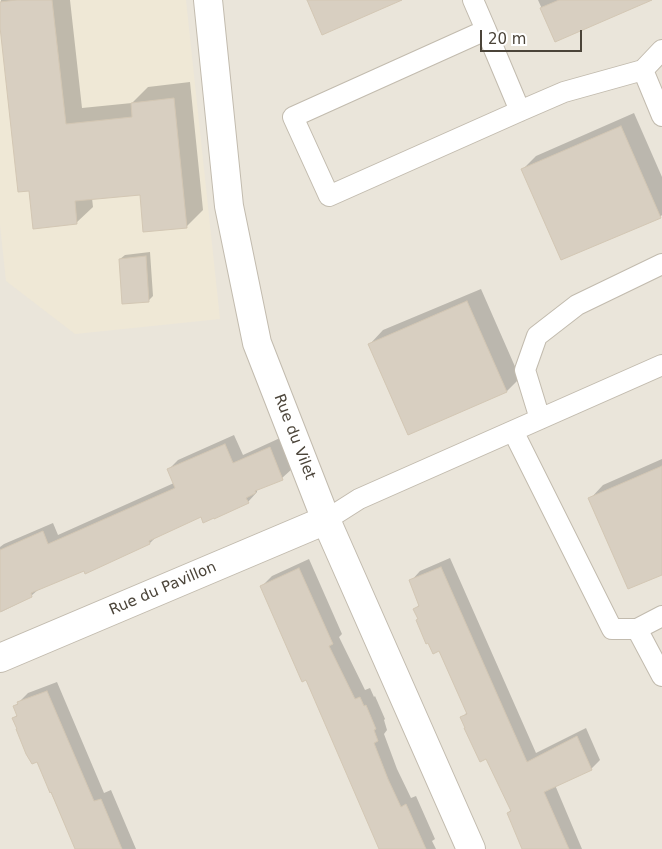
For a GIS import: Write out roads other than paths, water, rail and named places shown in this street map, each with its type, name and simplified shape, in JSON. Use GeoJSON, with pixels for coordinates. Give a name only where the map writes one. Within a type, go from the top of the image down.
{"type":"FeatureCollection","features":[{"type":"Feature","properties":{"kind":"street","name":"Rue du Vilet"},"geometry":{"type":"LineString","coordinates":[[208,0],[229,206],[257,343],[326,520],[471,849]]}},
{"type":"Feature","properties":{"kind":"street","name":"Rue du Pavillon"},"geometry":{"type":"LineString","coordinates":[[0,658],[326,520]]}},
{"type":"Feature","properties":{"kind":"lane"},"geometry":{"type":"LineString","coordinates":[[473,0],[520,112]]}},
{"type":"Feature","properties":{"kind":"lane"},"geometry":{"type":"LineString","coordinates":[[486,30],[293,117],[329,196],[564,92],[643,70],[662,50]]}},
{"type":"Feature","properties":{"kind":"lane"},"geometry":{"type":"LineString","coordinates":[[643,70],[662,116]]}},
{"type":"Feature","properties":{"kind":"lane"},"geometry":{"type":"LineString","coordinates":[[540,419],[525,370],[537,336],[578,305],[662,264]]}},
{"type":"Feature","properties":{"kind":"lane"},"geometry":{"type":"LineString","coordinates":[[326,520],[359,499],[662,365]]}},
{"type":"Feature","properties":{"kind":"lane"},"geometry":{"type":"LineString","coordinates":[[513,431],[612,629],[637,629],[662,616]]}},
{"type":"Feature","properties":{"kind":"lane"},"geometry":{"type":"LineString","coordinates":[[637,629],[662,676]]}}]}
